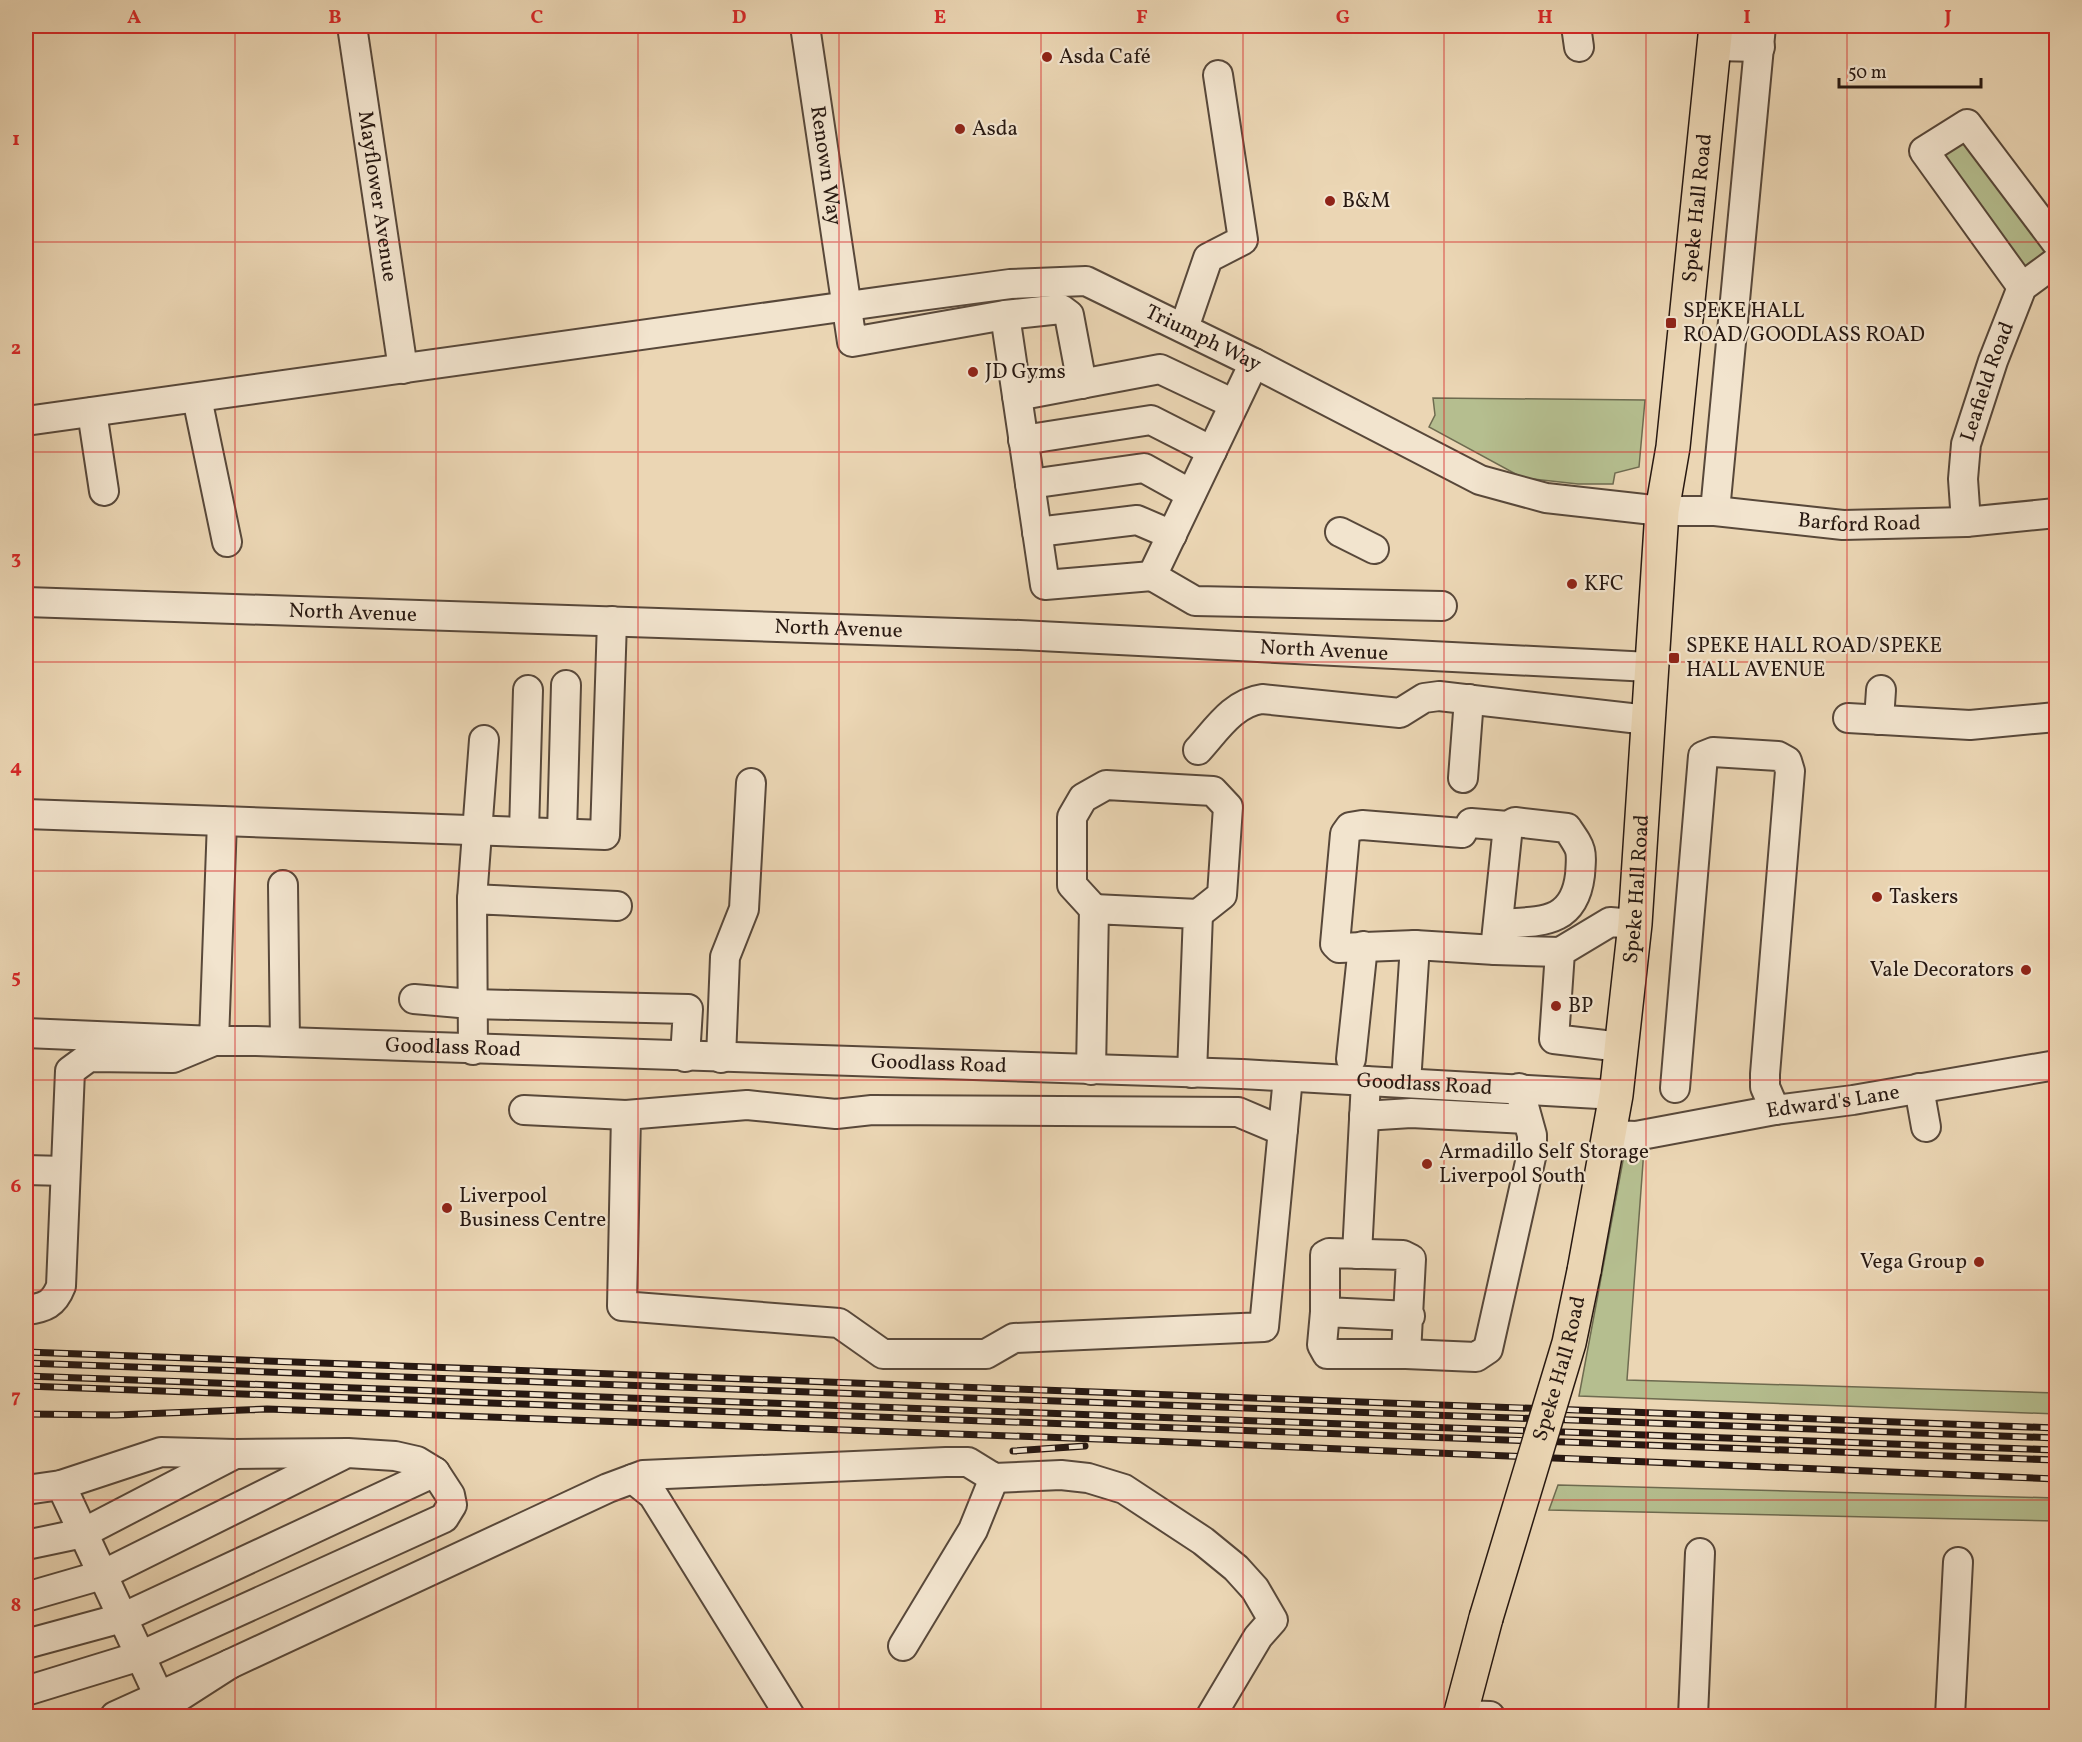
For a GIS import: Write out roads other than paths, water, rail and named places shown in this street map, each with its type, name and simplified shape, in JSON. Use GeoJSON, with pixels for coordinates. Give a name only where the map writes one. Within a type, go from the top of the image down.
{"type":"FeatureCollection","features":[{"type":"Feature","properties":{"kind":"highway","name":"Speke Hall Road"},"geometry":{"type":"LineString","coordinates":[[1470,1716],[1486,1618],[1569,1343],[1616,1095],[1635,924],[1662,511],[1673,447],[1715,36]]}},
{"type":"Feature","properties":{"kind":"street","name":"Mayflower Avenue"},"geometry":{"type":"LineString","coordinates":[[352,26],[403,369]]}},
{"type":"Feature","properties":{"kind":"street","name":"Renown Way"},"geometry":{"type":"LineString","coordinates":[[805,26],[849,306],[852,342],[1005,315]]}},
{"type":"Feature","properties":{"kind":"street","name":"Speke Hall Road"},"geometry":{"type":"LineString","coordinates":[[1715,36],[1761,36],[1715,511]]}},
{"type":"Feature","properties":{"kind":"street"},"geometry":{"type":"LineString","coordinates":[[1184,328],[1208,258],[1243,240],[1218,75]]}},
{"type":"Feature","properties":{"kind":"street"},"geometry":{"type":"LineString","coordinates":[[2056,242],[1967,124],[1924,151],[2022,287],[2056,262]]}},
{"type":"Feature","properties":{"kind":"street","name":"Triumph Way"},"geometry":{"type":"LineString","coordinates":[[26,421],[1010,284],[1086,281],[1254,363],[1480,480],[1546,498],[1662,511]]}},
{"type":"Feature","properties":{"kind":"street","name":"Leafield Road"},"geometry":{"type":"LineString","coordinates":[[1966,522],[1963,479],[1966,444],[1993,361],[2022,287]]}},
{"type":"Feature","properties":{"kind":"street"},"geometry":{"type":"LineString","coordinates":[[1082,384],[1069,315],[1061,309],[1005,315],[1045,585],[1152,576],[1195,601],[1442,606]]}},
{"type":"Feature","properties":{"kind":"street"},"geometry":{"type":"LineString","coordinates":[[1152,576],[1254,363]]}},
{"type":"Feature","properties":{"kind":"street"},"geometry":{"type":"LineString","coordinates":[[1017,396],[1160,369],[1234,404]]}},
{"type":"Feature","properties":{"kind":"street"},"geometry":{"type":"LineString","coordinates":[[197,398],[227,542]]}},
{"type":"Feature","properties":{"kind":"street"},"geometry":{"type":"LineString","coordinates":[[92,412],[104,491]]}},
{"type":"Feature","properties":{"kind":"street"},"geometry":{"type":"LineString","coordinates":[[1023,440],[1151,420],[1212,451]]}},
{"type":"Feature","properties":{"kind":"street"},"geometry":{"type":"LineString","coordinates":[[1030,484],[1144,468],[1191,494]]}},
{"type":"Feature","properties":{"kind":"street","name":"Barford Road"},"geometry":{"type":"LineString","coordinates":[[1662,511],[1715,511],[1843,525],[1966,522],[2056,513]]}},
{"type":"Feature","properties":{"kind":"street"},"geometry":{"type":"LineString","coordinates":[[1037,532],[1137,520],[1172,535]]}},
{"type":"Feature","properties":{"kind":"street"},"geometry":{"type":"LineString","coordinates":[[1340,532],[1374,549]]}},
{"type":"Feature","properties":{"kind":"street","name":"North Avenue"},"geometry":{"type":"LineString","coordinates":[[26,602],[1020,635],[1650,667]]}},
{"type":"Feature","properties":{"kind":"street"},"geometry":{"type":"LineString","coordinates":[[26,814],[604,835],[612,621]]}},
{"type":"Feature","properties":{"kind":"street"},"geometry":{"type":"LineString","coordinates":[[562,833],[566,685]]}},
{"type":"Feature","properties":{"kind":"street"},"geometry":{"type":"LineString","coordinates":[[524,832],[528,690]]}},
{"type":"Feature","properties":{"kind":"street"},"geometry":{"type":"LineString","coordinates":[[1879,720],[1881,690]]}},
{"type":"Feature","properties":{"kind":"street"},"geometry":{"type":"LineString","coordinates":[[1198,750],[1234,710],[1247,701],[1262,699],[1400,713],[1424,698],[1439,696],[1648,720]]}},
{"type":"Feature","properties":{"kind":"street"},"geometry":{"type":"LineString","coordinates":[[1463,778],[1469,699]]}},
{"type":"Feature","properties":{"kind":"street"},"geometry":{"type":"LineString","coordinates":[[1848,718],[1970,725],[2056,717]]}},
{"type":"Feature","properties":{"kind":"street"},"geometry":{"type":"LineString","coordinates":[[472,1050],[472,898],[484,740]]}},
{"type":"Feature","properties":{"kind":"street"},"geometry":{"type":"LineString","coordinates":[[1675,1088],[1703,756],[1713,752],[1778,756],[1787,761],[1790,771],[1765,1067],[1765,1087],[1774,1110]]}},
{"type":"Feature","properties":{"kind":"street"},"geometry":{"type":"LineString","coordinates":[[747,1105],[734,1058],[725,957],[744,909],[751,783]]}},
{"type":"Feature","properties":{"kind":"street"},"geometry":{"type":"LineString","coordinates":[[1091,1070],[1094,909],[1072,885],[1072,817],[1083,798],[1106,785],[1213,791],[1228,807],[1222,895],[1198,914],[1094,909]]}},
{"type":"Feature","properties":{"kind":"street"},"geometry":{"type":"LineString","coordinates":[[26,1310],[42,1309],[56,1300],[61,1286],[70,1071],[89,1057],[173,1058],[214,1041],[222,822]]}},
{"type":"Feature","properties":{"kind":"street"},"geometry":{"type":"LineString","coordinates":[[1515,822],[1567,828],[1582,850],[1578,894],[1567,911],[1497,937],[1415,945],[1339,948],[1335,944],[1345,834],[1350,827],[1362,825],[1467,828],[1508,826],[1515,822]]}},
{"type":"Feature","properties":{"kind":"street"},"geometry":{"type":"LineString","coordinates":[[1497,937],[1508,826]]}},
{"type":"Feature","properties":{"kind":"street"},"geometry":{"type":"LineString","coordinates":[[274,1042],[283,885]]}},
{"type":"Feature","properties":{"kind":"street"},"geometry":{"type":"LineString","coordinates":[[472,898],[616,906]]}},
{"type":"Feature","properties":{"kind":"street"},"geometry":{"type":"LineString","coordinates":[[1192,1073],[1198,914]]}},
{"type":"Feature","properties":{"kind":"street"},"geometry":{"type":"LineString","coordinates":[[1497,937],[1560,952],[1610,921],[1635,924]]}},
{"type":"Feature","properties":{"kind":"street"},"geometry":{"type":"LineString","coordinates":[[1406,1083],[1415,945]]}},
{"type":"Feature","properties":{"kind":"street"},"geometry":{"type":"LineString","coordinates":[[1357,1254],[1364,1116],[1359,1070],[1363,946]]}},
{"type":"Feature","properties":{"kind":"street"},"geometry":{"type":"LineString","coordinates":[[1560,952],[1554,1039],[1621,1047]]}},
{"type":"Feature","properties":{"kind":"street"},"geometry":{"type":"LineString","coordinates":[[414,999],[471,1004],[688,1009],[685,1057]]}},
{"type":"Feature","properties":{"kind":"street","name":"Goodlass Road"},"geometry":{"type":"LineString","coordinates":[[26,1033],[1288,1077],[1359,1070],[1406,1083],[1616,1095]]}},
{"type":"Feature","properties":{"kind":"street","name":"Edward's Lane"},"geometry":{"type":"LineString","coordinates":[[1610,1135],[1636,1137],[1774,1110],[2056,1065]]}},
{"type":"Feature","properties":{"kind":"street"},"geometry":{"type":"LineString","coordinates":[[626,1114],[622,1306],[839,1323],[883,1354],[986,1354],[1014,1338],[1264,1327],[1288,1077]]}},
{"type":"Feature","properties":{"kind":"street"},"geometry":{"type":"LineString","coordinates":[[1406,1354],[1410,1316],[1411,1259],[1403,1255],[1329,1252],[1325,1255],[1325,1312],[1322,1345],[1327,1354],[1476,1357],[1488,1349],[1532,1153],[1532,1135],[1519,1088]]}},
{"type":"Feature","properties":{"kind":"street"},"geometry":{"type":"LineString","coordinates":[[1919,1088],[1926,1127]]}},
{"type":"Feature","properties":{"kind":"street"},"geometry":{"type":"LineString","coordinates":[[524,1110],[626,1114],[747,1105],[836,1114],[872,1110],[1238,1112],[1283,1131]]}},
{"type":"Feature","properties":{"kind":"street"},"geometry":{"type":"LineString","coordinates":[[1364,1116],[1411,1113],[1527,1119]]}},
{"type":"Feature","properties":{"kind":"street"},"geometry":{"type":"LineString","coordinates":[[26,1170],[65,1171]]}},
{"type":"Feature","properties":{"kind":"street"},"geometry":{"type":"LineString","coordinates":[[1325,1312],[1410,1316]]}},
{"type":"Feature","properties":{"kind":"street"},"geometry":{"type":"LineString","coordinates":[[26,1490],[61,1485],[160,1452],[348,1453],[395,1456],[417,1461],[435,1472],[450,1495],[452,1505],[444,1518],[140,1656],[26,1691]]}},
{"type":"Feature","properties":{"kind":"street"},"geometry":{"type":"LineString","coordinates":[[26,1597],[102,1575],[348,1453]]}},
{"type":"Feature","properties":{"kind":"street"},"geometry":{"type":"LineString","coordinates":[[26,1545],[83,1533],[235,1454]]}},
{"type":"Feature","properties":{"kind":"street"},"geometry":{"type":"LineString","coordinates":[[115,1716],[157,1707],[230,1664],[633,1479],[674,1473],[968,1462],[994,1478],[1070,1476],[1088,1478],[1124,1489],[1203,1541],[1255,1588],[1273,1620],[1258,1637],[1211,1716]]}},
{"type":"Feature","properties":{"kind":"street"},"geometry":{"type":"LineString","coordinates":[[26,1644],[122,1618],[435,1472]]}},
{"type":"Feature","properties":{"kind":"street"},"geometry":{"type":"LineString","coordinates":[[903,1646],[974,1530],[994,1478]]}},
{"type":"Feature","properties":{"kind":"street"},"geometry":{"type":"LineString","coordinates":[[633,1479],[653,1495],[790,1716]]}},
{"type":"Feature","properties":{"kind":"street"},"geometry":{"type":"LineString","coordinates":[[61,1485],[140,1656],[157,1707]]}},
{"type":"Feature","properties":{"kind":"street"},"geometry":{"type":"LineString","coordinates":[[1693,1716],[1700,1553]]}},
{"type":"Feature","properties":{"kind":"street"},"geometry":{"type":"LineString","coordinates":[[1950,1716],[1958,1562]]}},
{"type":"Feature","properties":{"kind":"railway"},"geometry":{"type":"LineString","coordinates":[[26,1352],[2056,1428]]}},
{"type":"Feature","properties":{"kind":"railway"},"geometry":{"type":"LineString","coordinates":[[26,1363],[2056,1438]]}},
{"type":"Feature","properties":{"kind":"railway"},"geometry":{"type":"LineString","coordinates":[[26,1376],[2056,1450]]}},
{"type":"Feature","properties":{"kind":"railway"},"geometry":{"type":"LineString","coordinates":[[26,1386],[2056,1460]]}},
{"type":"Feature","properties":{"kind":"railway"},"geometry":{"type":"LineString","coordinates":[[26,1414],[116,1415],[267,1409],[1151,1441],[2056,1479]]}},
{"type":"Feature","properties":{"kind":"railway"},"geometry":{"type":"LineString","coordinates":[[1013,1451],[1085,1446]]}},
{"type":"Feature","properties":{"kind":"place","name":"Asda Café"},"geometry":{"type":"Point","coordinates":[1047,57]}},
{"type":"Feature","properties":{"kind":"place","name":"Asda"},"geometry":{"type":"Point","coordinates":[960,129]}},
{"type":"Feature","properties":{"kind":"place","name":"B&M"},"geometry":{"type":"Point","coordinates":[1330,201]}},
{"type":"Feature","properties":{"kind":"place","name":"SPEKE HALL ROAD/GOODLASS ROAD"},"geometry":{"type":"Point","coordinates":[1671,323]}},
{"type":"Feature","properties":{"kind":"place","name":"JD Gyms"},"geometry":{"type":"Point","coordinates":[973,372]}},
{"type":"Feature","properties":{"kind":"place","name":"KFC"},"geometry":{"type":"Point","coordinates":[1572,584]}},
{"type":"Feature","properties":{"kind":"place","name":"SPEKE HALL ROAD/SPEKE HALL AVENUE"},"geometry":{"type":"Point","coordinates":[1674,658]}},
{"type":"Feature","properties":{"kind":"place","name":"Taskers"},"geometry":{"type":"Point","coordinates":[1877,897]}},
{"type":"Feature","properties":{"kind":"place","name":"Vale Decorators"},"geometry":{"type":"Point","coordinates":[2026,970]}},
{"type":"Feature","properties":{"kind":"place","name":"BP"},"geometry":{"type":"Point","coordinates":[1556,1006]}},
{"type":"Feature","properties":{"kind":"place","name":"Armadillo Self Storage Liverpool South"},"geometry":{"type":"Point","coordinates":[1427,1164]}},
{"type":"Feature","properties":{"kind":"place","name":"Liverpool Business Centre"},"geometry":{"type":"Point","coordinates":[447,1208]}},
{"type":"Feature","properties":{"kind":"place","name":"Vega Group"},"geometry":{"type":"Point","coordinates":[1979,1262]}}]}
